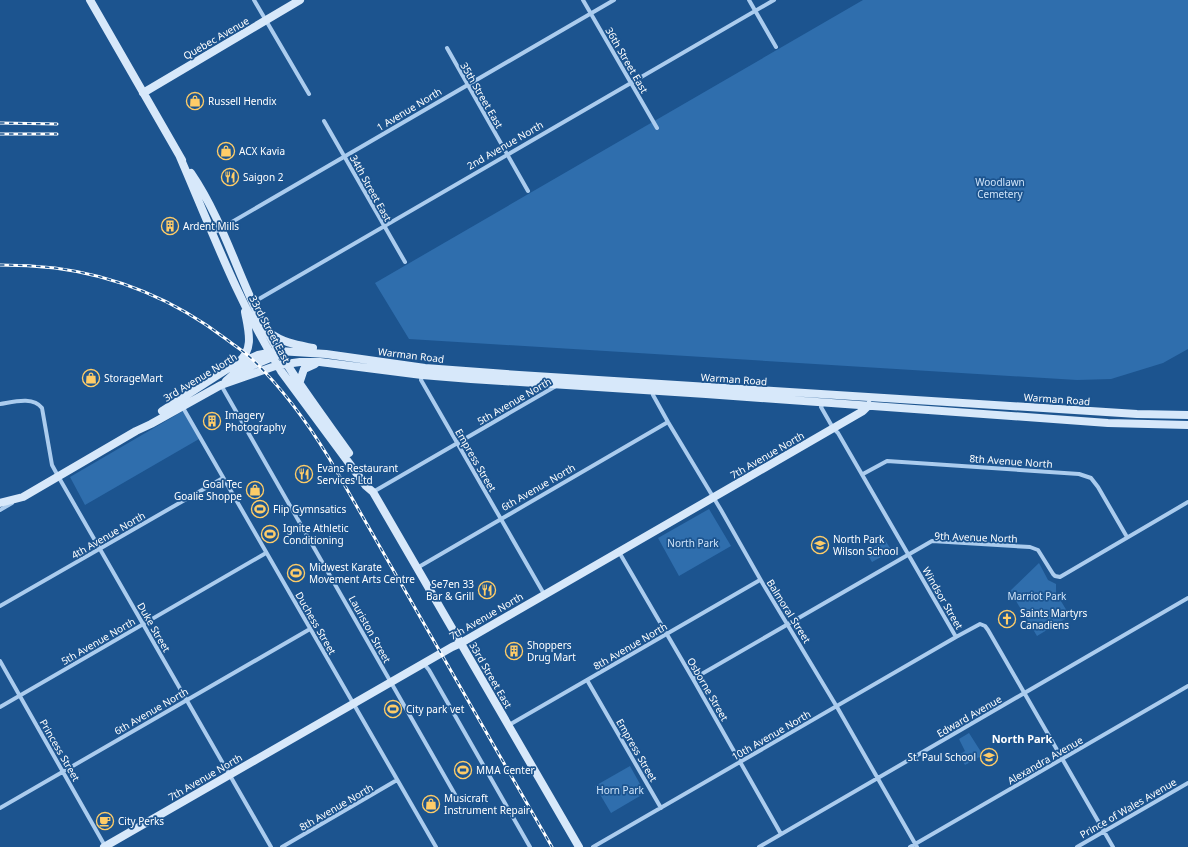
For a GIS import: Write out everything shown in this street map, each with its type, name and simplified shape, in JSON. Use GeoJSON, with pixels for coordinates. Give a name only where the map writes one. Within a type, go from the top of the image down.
{"type":"FeatureCollection","features":[{"type":"Feature","properties":{"kind":"main road","name":"33rd Street East"},"geometry":{"type":"LineString","coordinates":[[90,0],[180,157],[200,186],[211,207],[221,228],[249,304],[277,360],[366,486],[373,492]]}},
{"type":"Feature","properties":{"kind":"main road","name":"Quebec Avenue"},"geometry":{"type":"LineString","coordinates":[[143,93],[300,0]]}},
{"type":"Feature","properties":{"kind":"main road","name":"33rd Street East"},"geometry":{"type":"LineString","coordinates":[[180,157],[241,296],[249,304],[279,350],[277,360]]}},
{"type":"Feature","properties":{"kind":"main road"},"geometry":{"type":"LineString","coordinates":[[219,374],[242,358],[246,354],[248,348],[248,328],[241,296]]}},
{"type":"Feature","properties":{"kind":"main road"},"geometry":{"type":"LineString","coordinates":[[268,331],[276,338],[284,341],[313,348],[335,356]]}},
{"type":"Feature","properties":{"kind":"main road","name":"3rd Avenue North"},"geometry":{"type":"LineString","coordinates":[[277,360],[279,350]]}},
{"type":"Feature","properties":{"kind":"main road","name":"Warman Road"},"geometry":{"type":"LineString","coordinates":[[279,350],[425,368],[822,403],[1108,423],[1188,425]]}},
{"type":"Feature","properties":{"kind":"main road","name":"3rd Avenue North"},"geometry":{"type":"LineString","coordinates":[[23,497],[136,430],[219,374],[251,358],[277,360]]}},
{"type":"Feature","properties":{"kind":"main road","name":"33rd Street East"},"geometry":{"type":"LineString","coordinates":[[277,360],[299,384],[372,487],[373,492],[579,847]]}},
{"type":"Feature","properties":{"kind":"main road","name":"3rd Avenue North"},"geometry":{"type":"LineString","coordinates":[[136,430],[151,424],[221,385],[277,360]]}},
{"type":"Feature","properties":{"kind":"main road","name":"Warman Road"},"geometry":{"type":"LineString","coordinates":[[277,360],[320,362],[422,375],[560,385],[652,387],[872,398],[1138,414],[1188,415]]}},
{"type":"Feature","properties":{"kind":"main road"},"geometry":{"type":"LineString","coordinates":[[299,384],[304,369],[320,362]]}},
{"type":"Feature","properties":{"kind":"main road"},"geometry":{"type":"LineString","coordinates":[[868,406],[872,398]]}},
{"type":"Feature","properties":{"kind":"main road","name":"7th Avenue North"},"geometry":{"type":"LineString","coordinates":[[105,847],[619,552],[833,428],[868,406]]}},
{"type":"Feature","properties":{"kind":"main road"},"geometry":{"type":"LineString","coordinates":[[0,503],[23,497]]}},
{"type":"Feature","properties":{"kind":"street"},"geometry":{"type":"LineString","coordinates":[[254,0],[309,94]]}},
{"type":"Feature","properties":{"kind":"street","name":"36th Street East"},"geometry":{"type":"LineString","coordinates":[[583,0],[657,128]]}},
{"type":"Feature","properties":{"kind":"street","name":"1 Avenue North"},"geometry":{"type":"LineString","coordinates":[[213,233],[467,84],[614,0]]}},
{"type":"Feature","properties":{"kind":"street"},"geometry":{"type":"LineString","coordinates":[[749,0],[776,47]]}},
{"type":"Feature","properties":{"kind":"street","name":"2nd Avenue North"},"geometry":{"type":"LineString","coordinates":[[249,304],[774,0]]}},
{"type":"Feature","properties":{"kind":"street","name":"35th Street East"},"geometry":{"type":"LineString","coordinates":[[447,48],[528,191]]}},
{"type":"Feature","properties":{"kind":"street","name":"34th Street East"},"geometry":{"type":"LineString","coordinates":[[324,121],[404,262]]}},
{"type":"Feature","properties":{"kind":"street","name":"Empress Street"},"geometry":{"type":"LineString","coordinates":[[422,375],[421,380],[544,594]]}},
{"type":"Feature","properties":{"kind":"street","name":"Lauriston Street"},"geometry":{"type":"LineString","coordinates":[[221,385],[457,798]]}},
{"type":"Feature","properties":{"kind":"street","name":"5th Avenue North"},"geometry":{"type":"LineString","coordinates":[[373,492],[560,385]]}},
{"type":"Feature","properties":{"kind":"street","name":"Balmoral Street"},"geometry":{"type":"LineString","coordinates":[[652,387],[653,395],[668,422],[760,580],[837,706],[916,845]]}},
{"type":"Feature","properties":{"kind":"street","name":"Duke Street"},"geometry":{"type":"LineString","coordinates":[[0,404],[32,401],[40,404],[52,465],[271,847]]}},
{"type":"Feature","properties":{"kind":"street","name":"Windsor Street"},"geometry":{"type":"LineString","coordinates":[[822,403],[821,407],[833,428],[863,474],[956,637],[980,624],[984,626],[1113,847]]}},
{"type":"Feature","properties":{"kind":"street","name":"Duchess Street"},"geometry":{"type":"LineString","coordinates":[[182,406],[436,847]]}},
{"type":"Feature","properties":{"kind":"street","name":"6th Avenue North"},"geometry":{"type":"LineString","coordinates":[[417,568],[668,422]]}},
{"type":"Feature","properties":{"kind":"street","name":"8th Avenue North"},"geometry":{"type":"LineString","coordinates":[[863,474],[887,461],[1079,474],[1091,478],[1128,537]]}},
{"type":"Feature","properties":{"kind":"street","name":"4th Avenue North"},"geometry":{"type":"LineString","coordinates":[[0,606],[223,478]]}},
{"type":"Feature","properties":{"kind":"street","name":"3rd Avenue North"},"geometry":{"type":"LineString","coordinates":[[0,510],[23,497]]}},
{"type":"Feature","properties":{"kind":"street","name":"9th Avenue North"},"geometry":{"type":"LineString","coordinates":[[693,679],[932,541],[1030,547],[1038,550],[1052,574],[1060,577],[1188,502]]}},
{"type":"Feature","properties":{"kind":"street","name":"Osborne Street"},"geometry":{"type":"LineString","coordinates":[[619,552],[781,834]]}},
{"type":"Feature","properties":{"kind":"street","name":"5th Avenue North"},"geometry":{"type":"LineString","coordinates":[[0,707],[266,553]]}},
{"type":"Feature","properties":{"kind":"street","name":"8th Avenue North"},"geometry":{"type":"LineString","coordinates":[[508,725],[760,580]]}},
{"type":"Feature","properties":{"kind":"street","name":"Edward Avenue"},"geometry":{"type":"LineString","coordinates":[[759,847],[1188,598]]}},
{"type":"Feature","properties":{"kind":"street","name":"6th Avenue North"},"geometry":{"type":"LineString","coordinates":[[0,808],[310,629]]}},
{"type":"Feature","properties":{"kind":"street","name":"10th Avenue North"},"geometry":{"type":"LineString","coordinates":[[594,847],[956,637]]}},
{"type":"Feature","properties":{"kind":"street","name":"Princess Street"},"geometry":{"type":"LineString","coordinates":[[0,660],[105,847]]}},
{"type":"Feature","properties":{"kind":"street"},"geometry":{"type":"LineString","coordinates":[[424,664],[433,676],[530,847]]}},
{"type":"Feature","properties":{"kind":"street","name":"Empress Street"},"geometry":{"type":"LineString","coordinates":[[587,680],[661,808]]}},
{"type":"Feature","properties":{"kind":"street","name":"Alexandra Avenue"},"geometry":{"type":"LineString","coordinates":[[910,847],[916,845],[1188,686]]}},
{"type":"Feature","properties":{"kind":"street","name":"8th Avenue North"},"geometry":{"type":"LineString","coordinates":[[282,847],[397,780]]}},
{"type":"Feature","properties":{"kind":"street","name":"Prince of Wales Avenue"},"geometry":{"type":"LineString","coordinates":[[1077,847],[1188,783]]}},
{"type":"Feature","properties":{"kind":"green space","name":"Woodlawn Cemetery"},"geometry":{"type":"Polygon","coordinates":[[[863,0],[1188,0],[1188,349],[1163,363],[1111,379],[1077,380],[409,339],[375,283],[863,0]]]}},
{"type":"Feature","properties":{"kind":"green space"},"geometry":{"type":"Polygon","coordinates":[[[183,411],[199,439],[85,505],[70,477],[183,411]]]}},
{"type":"Feature","properties":{"kind":"green space","name":"North Park"},"geometry":{"type":"Polygon","coordinates":[[[709,509],[731,546],[679,576],[658,538],[709,509]]]}},
{"type":"Feature","properties":{"kind":"green space"},"geometry":{"type":"Polygon","coordinates":[[[885,540],[892,551],[872,562],[866,552],[885,540]]]}},
{"type":"Feature","properties":{"kind":"green space","name":"Marriot Park"},"geometry":{"type":"Polygon","coordinates":[[[1039,563],[1048,580],[1056,584],[1056,593],[1070,616],[1037,636],[1010,591],[1039,563]]]}},
{"type":"Feature","properties":{"kind":"green space"},"geometry":{"type":"Polygon","coordinates":[[[969,733],[983,755],[965,765],[959,755],[965,751],[959,739],[969,733]]]}},
{"type":"Feature","properties":{"kind":"green space","name":"Horn Park"},"geometry":{"type":"Polygon","coordinates":[[[630,766],[645,793],[611,813],[595,786],[630,766]]]}},
{"type":"Feature","properties":{"kind":"railway"},"geometry":{"type":"LineString","coordinates":[[0,123],[57,124]]}},
{"type":"Feature","properties":{"kind":"railway"},"geometry":{"type":"LineString","coordinates":[[0,134],[57,134]]}},
{"type":"Feature","properties":{"kind":"railway"},"geometry":{"type":"LineString","coordinates":[[0,265],[55,268],[78,272],[101,277],[145,292],[207,325],[247,354],[264,371],[294,406],[329,458],[552,847]]}},
{"type":"Feature","properties":{"kind":"place","name":"Russell Hendix"},"geometry":{"type":"Point","coordinates":[195,101]}},
{"type":"Feature","properties":{"kind":"place","name":"ACX Kavia"},"geometry":{"type":"Point","coordinates":[226,151]}},
{"type":"Feature","properties":{"kind":"place","name":"Saigon 2"},"geometry":{"type":"Point","coordinates":[230,177]}},
{"type":"Feature","properties":{"kind":"place","name":"Ardent Mills"},"geometry":{"type":"Point","coordinates":[170,226]}},
{"type":"Feature","properties":{"kind":"place","name":"StorageMart"},"geometry":{"type":"Point","coordinates":[91,378]}},
{"type":"Feature","properties":{"kind":"place","name":"Imagery Photography"},"geometry":{"type":"Point","coordinates":[212,421]}},
{"type":"Feature","properties":{"kind":"place","name":"Evans Restaurant Services Ltd"},"geometry":{"type":"Point","coordinates":[304,474]}},
{"type":"Feature","properties":{"kind":"place","name":"Goal Tec Goalie Shoppe"},"geometry":{"type":"Point","coordinates":[255,490]}},
{"type":"Feature","properties":{"kind":"place","name":"Flip Gymnsatics"},"geometry":{"type":"Point","coordinates":[260,509]}},
{"type":"Feature","properties":{"kind":"place","name":"Ignite Athletic Conditioning"},"geometry":{"type":"Point","coordinates":[270,534]}},
{"type":"Feature","properties":{"kind":"place","name":"North Park Wilson School"},"geometry":{"type":"Point","coordinates":[820,545]}},
{"type":"Feature","properties":{"kind":"place","name":"Midwest Karate Movement Arts Centre"},"geometry":{"type":"Point","coordinates":[296,573]}},
{"type":"Feature","properties":{"kind":"place","name":"Se7en 33 Bar & Grill"},"geometry":{"type":"Point","coordinates":[487,590]}},
{"type":"Feature","properties":{"kind":"place","name":"Saints Martyrs Canadiens"},"geometry":{"type":"Point","coordinates":[1007,619]}},
{"type":"Feature","properties":{"kind":"place","name":"Shoppers Drug Mart"},"geometry":{"type":"Point","coordinates":[514,651]}},
{"type":"Feature","properties":{"kind":"place","name":"City park vet"},"geometry":{"type":"Point","coordinates":[393,709]}},
{"type":"Feature","properties":{"kind":"place","name":"St. Paul School"},"geometry":{"type":"Point","coordinates":[989,757]}},
{"type":"Feature","properties":{"kind":"place","name":"MMA Center"},"geometry":{"type":"Point","coordinates":[463,770]}},
{"type":"Feature","properties":{"kind":"place","name":"Musicraft Instrument Repair"},"geometry":{"type":"Point","coordinates":[431,804]}},
{"type":"Feature","properties":{"kind":"place","name":"City Perks"},"geometry":{"type":"Point","coordinates":[105,821]}},
{"type":"Feature","properties":{"kind":"district","name":"North Park"},"geometry":{"type":"Point","coordinates":[1022,739]}}]}
